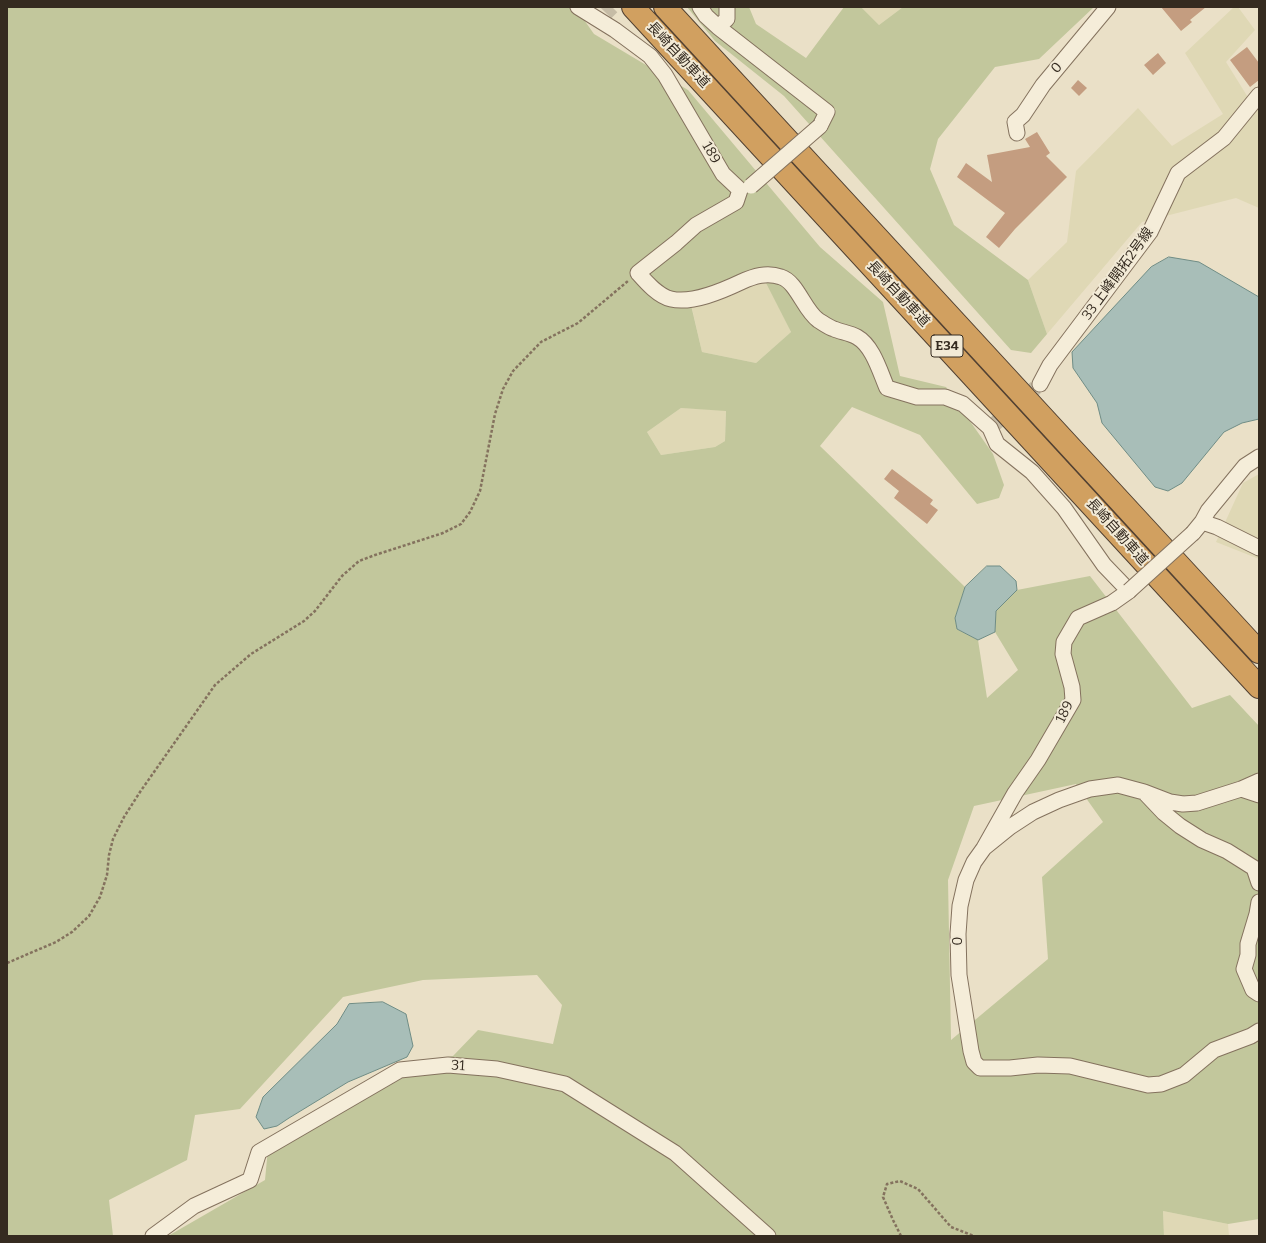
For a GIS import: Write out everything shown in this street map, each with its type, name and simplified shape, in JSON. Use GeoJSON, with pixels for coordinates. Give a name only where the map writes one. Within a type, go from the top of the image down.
{"type":"FeatureCollection","features":[{"type":"Feature","properties":{"kind":"highway","name":"長崎自動車道"},"geometry":{"type":"LineString","coordinates":[[633,7],[1259,687]]}},
{"type":"Feature","properties":{"kind":"highway","name":"長崎自動車道"},"geometry":{"type":"LineString","coordinates":[[665,7],[1259,652]]}},
{"type":"Feature","properties":{"kind":"street","name":"189"},"geometry":{"type":"LineString","coordinates":[[578,7],[600,16],[615,30],[650,56],[665,75],[723,174],[745,188]]}},
{"type":"Feature","properties":{"kind":"street"},"geometry":{"type":"LineString","coordinates":[[700,7],[706,16],[718,27],[827,112],[820,126],[745,188],[736,202],[696,225],[638,273],[660,293],[670,299],[682,299],[708,295],[755,276],[771,274],[784,277],[792,285],[813,316],[832,329],[855,336],[863,341],[869,348],[887,388],[917,397],[945,397],[963,404],[990,428],[997,444],[1032,472],[1064,508],[1104,565],[1129,591]]}},
{"type":"Feature","properties":{"kind":"street"},"geometry":{"type":"LineString","coordinates":[[718,27],[727,19],[727,7]]}},
{"type":"Feature","properties":{"kind":"street","name":"0"},"geometry":{"type":"LineString","coordinates":[[1017,133],[1016,122],[1023,115],[1043,86],[1108,7]]}},
{"type":"Feature","properties":{"kind":"street","name":"33 上峰開拓2号線"},"geometry":{"type":"LineString","coordinates":[[1040,384],[1050,365],[1150,232],[1178,173],[1224,138],[1259,95]]}},
{"type":"Feature","properties":{"kind":"street","name":"189"},"geometry":{"type":"LineString","coordinates":[[984,848],[1015,793],[1038,760],[1072,700],[1072,687],[1063,654],[1064,642],[1078,618],[1112,603],[1129,591],[1198,528],[1208,511],[1245,466],[1259,457]]}},
{"type":"Feature","properties":{"kind":"street"},"geometry":{"type":"LineString","coordinates":[[1198,528],[1217,527],[1259,548]]}},
{"type":"Feature","properties":{"kind":"street"},"geometry":{"type":"LineString","coordinates":[[1144,792],[1170,802],[1183,804],[1197,803],[1259,782]]}},
{"type":"Feature","properties":{"kind":"street","name":"0"},"geometry":{"type":"LineString","coordinates":[[1144,792],[1118,785],[1090,789],[1059,800],[1033,812],[1010,827],[984,848],[974,862],[966,880],[960,906],[958,934],[959,975],[974,1062],[980,1068],[1010,1068],[1038,1065],[1070,1066],[1148,1085],[1161,1084],[1184,1075],[1214,1050],[1251,1036],[1259,1031]]}},
{"type":"Feature","properties":{"kind":"street"},"geometry":{"type":"LineString","coordinates":[[1241,789],[1259,795]]}},
{"type":"Feature","properties":{"kind":"street"},"geometry":{"type":"LineString","coordinates":[[1144,792],[1164,813],[1180,826],[1202,840],[1227,851],[1254,868],[1259,882]]}},
{"type":"Feature","properties":{"kind":"street"},"geometry":{"type":"LineString","coordinates":[[1259,902],[1248,944],[1248,955],[1244,969],[1253,990],[1259,994]]}},
{"type":"Feature","properties":{"kind":"street","name":"31"},"geometry":{"type":"LineString","coordinates":[[153,1236],[194,1206],[250,1180],[258,1152],[400,1070],[448,1065],[497,1069],[565,1084],[675,1153],[768,1236]]}},
{"type":"Feature","properties":{"kind":"path"},"geometry":{"type":"LineString","coordinates":[[7,963],[56,942],[72,932],[89,916],[100,897],[108,875],[109,855],[113,839],[124,817],[215,685],[251,654],[304,621],[315,611],[342,576],[359,561],[442,533],[461,524],[470,512],[480,491],[495,414],[502,389],[513,371],[541,342],[578,324],[638,273]]}},
{"type":"Feature","properties":{"kind":"path"},"geometry":{"type":"LineString","coordinates":[[901,1236],[883,1197],[887,1184],[900,1180],[918,1190],[951,1227],[974,1236]]}},
{"type":"Feature","properties":{"kind":"shaded area"},"geometry":{"type":"Polygon","coordinates":[[[861,7],[903,7],[879,25],[861,7]]]}},
{"type":"Feature","properties":{"kind":"shaded area"},"geometry":{"type":"Polygon","coordinates":[[[1234,7],[1238,7],[1255,30],[1226,62],[1254,107],[1259,102],[1259,208],[1236,198],[1142,222],[1047,334],[1028,280],[1067,242],[1076,171],[1138,108],[1172,146],[1223,114],[1185,53],[1234,7]]]}},
{"type":"Feature","properties":{"kind":"shaded area"},"geometry":{"type":"Polygon","coordinates":[[[765,279],[791,332],[756,363],[702,352],[691,304],[765,279]]]}},
{"type":"Feature","properties":{"kind":"shaded area"},"geometry":{"type":"Polygon","coordinates":[[[681,408],[726,410],[725,441],[715,447],[661,455],[647,432],[681,408]]]}},
{"type":"Feature","properties":{"kind":"shaded area"},"geometry":{"type":"Polygon","coordinates":[[[1259,474],[1259,559],[1216,542],[1243,483],[1259,474]]]}},
{"type":"Feature","properties":{"kind":"shaded area"},"geometry":{"type":"Polygon","coordinates":[[[1163,1211],[1228,1224],[1229,1236],[1164,1236],[1163,1211]]]}},
{"type":"Feature","properties":{"kind":"green space"},"geometry":{"type":"Polygon","coordinates":[[[7,7],[575,7],[594,34],[688,90],[820,247],[883,302],[900,376],[946,387],[993,454],[1004,485],[999,498],[977,504],[920,435],[852,407],[820,446],[965,587],[955,618],[957,629],[978,640],[987,698],[1018,670],[995,632],[996,611],[1017,590],[1090,576],[1192,708],[1230,695],[1259,726],[1259,1219],[1228,1224],[1163,1211],[1164,1236],[168,1236],[265,1180],[269,1138],[398,1066],[453,1056],[478,1030],[553,1044],[562,1005],[537,975],[423,980],[343,997],[240,1109],[195,1115],[187,1160],[109,1200],[113,1236],[7,1236],[7,7]],[[764,279],[691,305],[702,352],[756,363],[791,332],[764,279]],[[681,408],[647,432],[661,455],[715,447],[725,441],[726,411],[681,408]],[[1076,784],[974,806],[948,880],[951,1040],[1048,959],[1042,877],[1103,822],[1076,784]]]}},
{"type":"Feature","properties":{"kind":"green space"},"geometry":{"type":"Polygon","coordinates":[[[687,7],[749,7],[756,24],[806,58],[844,7],[861,7],[879,25],[903,7],[1094,7],[1039,59],[995,67],[938,139],[930,169],[954,225],[1028,280],[1047,334],[1031,353],[1011,350],[784,96],[715,41],[687,7]]]}},
{"type":"Feature","properties":{"kind":"water"},"geometry":{"type":"Polygon","coordinates":[[[1169,257],[1199,262],[1259,297],[1259,419],[1242,423],[1224,432],[1182,483],[1168,491],[1155,487],[1102,423],[1097,403],[1073,368],[1072,352],[1151,267],[1169,257]]]}},
{"type":"Feature","properties":{"kind":"water"},"geometry":{"type":"Polygon","coordinates":[[[987,566],[1000,566],[1016,581],[1017,590],[996,611],[995,632],[978,640],[957,629],[955,618],[965,587],[987,566]]]}},
{"type":"Feature","properties":{"kind":"water"},"geometry":{"type":"Polygon","coordinates":[[[383,1002],[406,1014],[413,1046],[407,1057],[348,1082],[277,1126],[264,1129],[256,1117],[263,1097],[337,1024],[349,1004],[383,1002]]]}},
{"type":"Feature","properties":{"kind":"building"},"geometry":{"type":"Polygon","coordinates":[[[1161,7],[1206,7],[1190,20],[1192,22],[1181,31],[1161,7]]]}},
{"type":"Feature","properties":{"kind":"building"},"geometry":{"type":"Polygon","coordinates":[[[1247,47],[1259,63],[1259,80],[1250,87],[1230,60],[1247,47]]]}},
{"type":"Feature","properties":{"kind":"building"},"geometry":{"type":"Polygon","coordinates":[[[1158,53],[1166,63],[1153,75],[1144,65],[1158,53]]]}},
{"type":"Feature","properties":{"kind":"building"},"geometry":{"type":"Polygon","coordinates":[[[1078,80],[1087,88],[1079,96],[1071,88],[1078,80]]]}},
{"type":"Feature","properties":{"kind":"building"},"geometry":{"type":"Polygon","coordinates":[[[1037,132],[1050,153],[1046,156],[1067,177],[1015,229],[999,248],[986,237],[1005,213],[957,177],[966,163],[992,182],[987,155],[1030,147],[1025,139],[1037,132]]]}},
{"type":"Feature","properties":{"kind":"building"},"geometry":{"type":"Polygon","coordinates":[[[892,469],[933,500],[930,504],[938,510],[927,524],[894,498],[899,491],[884,479],[892,469]]]}},
{"type":"Feature","properties":{"kind":"tunnel"},"geometry":{"type":"LineString","coordinates":[[606,13],[612,7]]}},
{"type":"Feature","properties":{"kind":"tunnel"},"geometry":{"type":"LineString","coordinates":[[990,428],[1040,384]]}}]}
